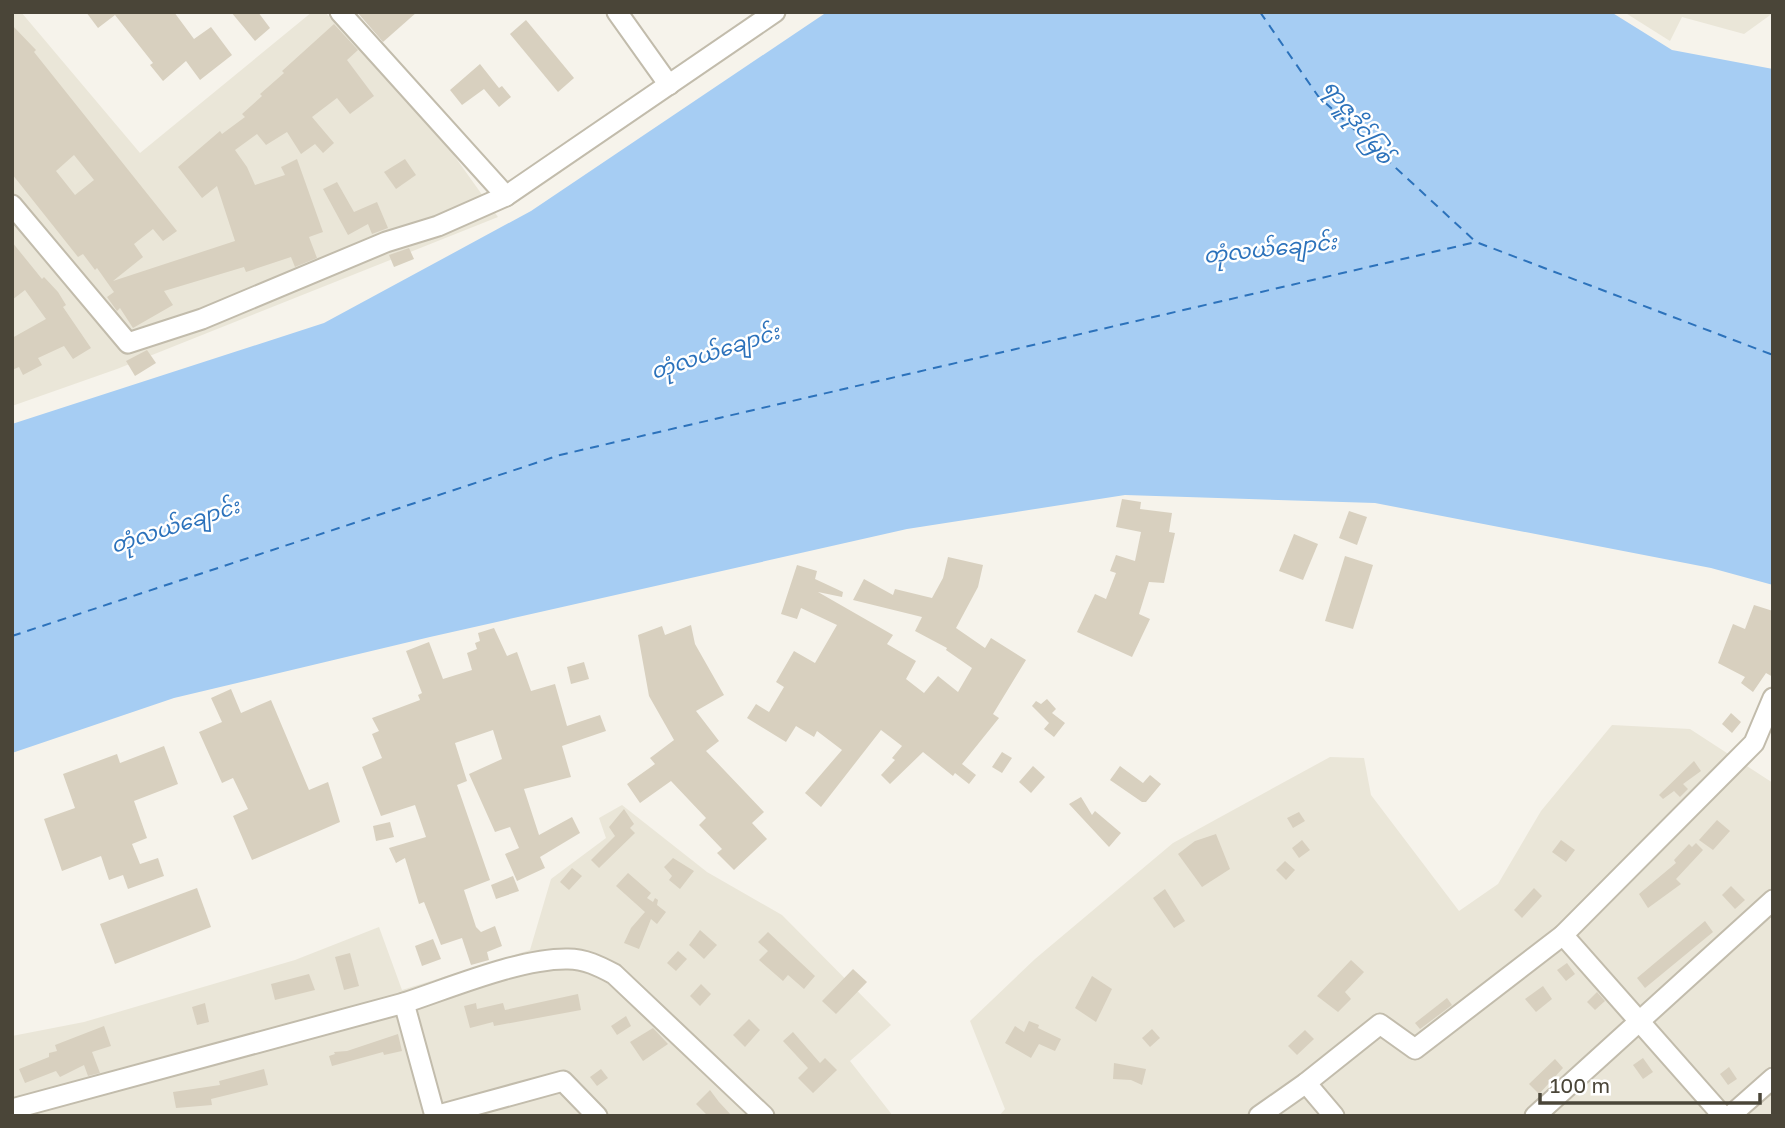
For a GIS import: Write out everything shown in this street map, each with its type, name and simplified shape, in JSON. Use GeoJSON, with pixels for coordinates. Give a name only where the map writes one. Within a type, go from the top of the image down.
{"type":"FeatureCollection","features":[{"type":"Feature","properties":{"kind":"street"},"geometry":{"type":"LineString","coordinates":[[340,12],[506,196]]}},
{"type":"Feature","properties":{"kind":"street"},"geometry":{"type":"LineString","coordinates":[[617,12],[669,85]]}},
{"type":"Feature","properties":{"kind":"street"},"geometry":{"type":"LineString","coordinates":[[12,205],[128,343],[202,319],[361,252],[438,226],[506,196],[669,85],[763,16]]}},
{"type":"Feature","properties":{"kind":"street"},"geometry":{"type":"LineString","coordinates":[[1259,1116],[1306,1083],[1380,1024],[1415,1049],[1563,935],[1754,743],[1773,698]]}},
{"type":"Feature","properties":{"kind":"street"},"geometry":{"type":"LineString","coordinates":[[1535,1116],[1641,1023],[1773,900]]}},
{"type":"Feature","properties":{"kind":"street"},"geometry":{"type":"LineString","coordinates":[[1563,935],[1723,1116]]}},
{"type":"Feature","properties":{"kind":"street"},"geometry":{"type":"LineString","coordinates":[[12,1109],[404,1003],[537,962],[569,959],[593,963],[614,974],[764,1116]]}},
{"type":"Feature","properties":{"kind":"street"},"geometry":{"type":"LineString","coordinates":[[404,1003],[435,1116],[562,1081],[597,1116]]}},
{"type":"Feature","properties":{"kind":"street"},"geometry":{"type":"LineString","coordinates":[[1730,1116],[1773,1078]]}},
{"type":"Feature","properties":{"kind":"street"},"geometry":{"type":"LineString","coordinates":[[1306,1083],[1334,1116]]}},
{"type":"Feature","properties":{"kind":"shaded area"},"geometry":{"type":"Polygon","coordinates":[[[12,12],[21,12],[140,153],[312,12],[325,12],[453,154],[498,217],[117,369],[12,406],[12,12]]]}},
{"type":"Feature","properties":{"kind":"shaded area"},"geometry":{"type":"Polygon","coordinates":[[[1624,12],[1773,13],[1744,34],[1682,17],[1670,41],[1624,12]]]}},
{"type":"Feature","properties":{"kind":"shaded area"},"geometry":{"type":"Polygon","coordinates":[[[1612,725],[1690,729],[1773,783],[1773,1116],[999,1116],[1005,1109],[970,1021],[1035,959],[1173,843],[1330,757],[1364,758],[1371,795],[1459,911],[1498,884],[1541,811],[1612,725]]]}},
{"type":"Feature","properties":{"kind":"shaded area"},"geometry":{"type":"Polygon","coordinates":[[[622,805],[707,872],[782,915],[891,1025],[850,1061],[893,1116],[12,1116],[12,1036],[84,1022],[295,960],[379,927],[402,990],[530,950],[551,879],[606,838],[599,818],[622,805]]]}},
{"type":"Feature","properties":{"kind":"water"},"geometry":{"type":"Polygon","coordinates":[[[827,12],[1611,12],[1672,50],[1773,69],[1773,585],[1711,568],[1375,503],[1125,495],[907,529],[430,637],[174,698],[12,753],[12,424],[324,323],[531,211],[827,12]]]}},
{"type":"Feature","properties":{"kind":"building"},"geometry":{"type":"Polygon","coordinates":[[[86,12],[174,12],[194,39],[211,27],[232,55],[200,80],[186,61],[163,81],[150,65],[153,63],[115,15],[98,28],[86,12]]]}},
{"type":"Feature","properties":{"kind":"building"},"geometry":{"type":"Polygon","coordinates":[[[231,12],[258,12],[270,28],[255,41],[231,12]]]}},
{"type":"Feature","properties":{"kind":"building"},"geometry":{"type":"Polygon","coordinates":[[[357,12],[417,12],[383,42],[357,12]]]}},
{"type":"Feature","properties":{"kind":"building"},"geometry":{"type":"Polygon","coordinates":[[[526,20],[574,78],[558,92],[510,34],[526,20]]]}},
{"type":"Feature","properties":{"kind":"building"},"geometry":{"type":"Polygon","coordinates":[[[334,24],[358,50],[347,60],[374,96],[350,114],[337,98],[312,117],[334,143],[323,153],[315,144],[301,154],[287,132],[266,145],[257,134],[235,150],[255,185],[285,175],[281,167],[297,159],[323,232],[309,237],[317,258],[295,267],[291,257],[246,272],[244,267],[164,291],[173,305],[133,328],[120,308],[117,311],[107,297],[114,292],[97,268],[95,270],[83,254],[78,257],[12,174],[12,25],[36,50],[34,52],[177,231],[163,241],[153,229],[134,244],[143,257],[113,281],[235,241],[217,186],[202,198],[178,167],[220,131],[222,134],[245,117],[242,114],[284,73],[282,71],[334,24]],[[74,155],[56,171],[75,195],[94,180],[74,155]]]}},
{"type":"Feature","properties":{"kind":"building"},"geometry":{"type":"Polygon","coordinates":[[[480,64],[499,88],[502,86],[511,97],[499,107],[484,89],[462,105],[450,90],[480,64]]]}},
{"type":"Feature","properties":{"kind":"building"},"geometry":{"type":"Polygon","coordinates":[[[405,159],[416,175],[396,189],[384,172],[405,159]]]}},
{"type":"Feature","properties":{"kind":"building"},"geometry":{"type":"Polygon","coordinates":[[[337,182],[354,212],[377,202],[388,228],[372,234],[368,224],[348,235],[323,189],[337,182]]]}},
{"type":"Feature","properties":{"kind":"building"},"geometry":{"type":"Polygon","coordinates":[[[12,242],[42,279],[44,277],[58,292],[66,305],[63,307],[91,348],[73,359],[64,346],[38,358],[42,365],[23,375],[19,367],[12,370],[12,338],[46,319],[25,290],[12,300],[12,242]]]}},
{"type":"Feature","properties":{"kind":"building"},"geometry":{"type":"Polygon","coordinates":[[[409,248],[414,259],[394,267],[389,255],[409,248]]]}},
{"type":"Feature","properties":{"kind":"building"},"geometry":{"type":"Polygon","coordinates":[[[147,350],[156,363],[135,376],[126,361],[147,350]]]}},
{"type":"Feature","properties":{"kind":"building"},"geometry":{"type":"Polygon","coordinates":[[[1122,499],[1141,502],[1140,509],[1172,513],[1169,532],[1175,533],[1164,583],[1149,582],[1139,614],[1150,619],[1132,657],[1077,632],[1095,594],[1106,599],[1116,573],[1110,571],[1116,555],[1135,561],[1141,532],[1116,527],[1122,499]]]}},
{"type":"Feature","properties":{"kind":"building"},"geometry":{"type":"Polygon","coordinates":[[[1349,511],[1367,517],[1357,545],[1339,538],[1349,511]]]}},
{"type":"Feature","properties":{"kind":"building"},"geometry":{"type":"Polygon","coordinates":[[[1294,534],[1318,544],[1303,580],[1279,571],[1294,534]]]}},
{"type":"Feature","properties":{"kind":"building"},"geometry":{"type":"Polygon","coordinates":[[[1345,556],[1373,565],[1353,629],[1325,621],[1345,556]]]}},
{"type":"Feature","properties":{"kind":"building"},"geometry":{"type":"Polygon","coordinates":[[[948,557],[983,565],[978,587],[956,628],[985,648],[991,638],[1026,660],[993,714],[999,718],[962,764],[976,775],[969,784],[955,773],[953,776],[923,752],[890,784],[881,775],[895,760],[892,758],[902,746],[881,730],[821,807],[805,793],[842,750],[817,731],[814,737],[796,726],[786,742],[747,718],[756,704],[769,712],[784,687],[776,682],[794,651],[815,663],[837,625],[801,608],[797,619],[781,614],[797,565],[817,571],[815,579],[843,592],[842,597],[818,592],[893,635],[887,644],[916,661],[906,679],[924,693],[938,676],[958,692],[972,668],[946,650],[947,648],[915,631],[922,617],[853,600],[864,579],[893,595],[895,589],[932,598],[943,578],[948,557]]]}},
{"type":"Feature","properties":{"kind":"building"},"geometry":{"type":"Polygon","coordinates":[[[1754,605],[1773,611],[1773,677],[1766,673],[1753,692],[1741,683],[1745,677],[1718,663],[1733,624],[1745,629],[1754,605]]]}},
{"type":"Feature","properties":{"kind":"building"},"geometry":{"type":"Polygon","coordinates":[[[691,625],[695,644],[724,695],[696,711],[719,741],[706,751],[764,812],[752,823],[767,839],[734,870],[717,853],[722,849],[699,825],[706,818],[671,781],[640,803],[627,784],[655,764],[650,758],[674,740],[649,696],[638,635],[662,626],[665,635],[691,625]]]}},
{"type":"Feature","properties":{"kind":"building"},"geometry":{"type":"Polygon","coordinates":[[[494,628],[507,656],[517,652],[531,691],[555,684],[567,726],[600,715],[606,731],[562,746],[571,777],[524,789],[539,835],[572,817],[580,833],[540,857],[545,868],[517,881],[505,854],[519,848],[510,827],[495,832],[469,774],[502,759],[493,730],[455,743],[467,781],[457,785],[490,880],[464,890],[476,927],[481,932],[495,926],[502,946],[487,952],[489,960],[471,965],[462,938],[441,945],[424,902],[419,904],[405,858],[396,863],[389,848],[426,837],[415,805],[381,816],[362,767],[382,758],[372,734],[379,731],[372,718],[420,700],[418,695],[422,693],[406,651],[429,642],[443,679],[472,670],[467,653],[477,649],[475,643],[480,641],[478,633],[494,628]]]}},
{"type":"Feature","properties":{"kind":"building"},"geometry":{"type":"Polygon","coordinates":[[[584,662],[589,679],[571,684],[567,667],[584,662]]]}},
{"type":"Feature","properties":{"kind":"building"},"geometry":{"type":"Polygon","coordinates":[[[231,689],[241,713],[271,700],[309,790],[328,782],[340,822],[252,860],[233,816],[248,809],[233,778],[222,783],[199,732],[222,722],[211,698],[231,689]]]}},
{"type":"Feature","properties":{"kind":"building"},"geometry":{"type":"Polygon","coordinates":[[[1047,699],[1056,709],[1052,713],[1065,723],[1054,737],[1044,729],[1049,723],[1032,706],[1036,701],[1041,704],[1047,699]]]}},
{"type":"Feature","properties":{"kind":"building"},"geometry":{"type":"Polygon","coordinates":[[[1731,713],[1741,722],[1732,733],[1722,724],[1731,713]]]}},
{"type":"Feature","properties":{"kind":"building"},"geometry":{"type":"Polygon","coordinates":[[[164,746],[178,784],[134,801],[147,838],[132,844],[140,864],[158,858],[164,876],[128,889],[123,875],[109,880],[101,856],[62,871],[44,819],[75,808],[63,774],[117,754],[120,763],[164,746]]]}},
{"type":"Feature","properties":{"kind":"building"},"geometry":{"type":"Polygon","coordinates":[[[1002,752],[1012,758],[1002,773],[992,767],[1002,752]]]}},
{"type":"Feature","properties":{"kind":"building"},"geometry":{"type":"Polygon","coordinates":[[[1694,761],[1701,771],[1683,784],[1688,789],[1680,797],[1674,791],[1663,799],[1659,795],[1694,761]]]}},
{"type":"Feature","properties":{"kind":"building"},"geometry":{"type":"Polygon","coordinates":[[[1033,766],[1045,777],[1031,793],[1019,782],[1033,766]]]}},
{"type":"Feature","properties":{"kind":"building"},"geometry":{"type":"Polygon","coordinates":[[[1120,766],[1143,783],[1150,775],[1161,784],[1146,802],[1142,802],[1110,780],[1120,766]]]}},
{"type":"Feature","properties":{"kind":"building"},"geometry":{"type":"Polygon","coordinates":[[[1081,797],[1092,815],[1095,811],[1121,833],[1109,847],[1069,804],[1081,797]]]}},
{"type":"Feature","properties":{"kind":"building"},"geometry":{"type":"Polygon","coordinates":[[[624,809],[634,824],[630,828],[635,833],[599,868],[591,860],[615,836],[609,827],[624,809]]]}},
{"type":"Feature","properties":{"kind":"building"},"geometry":{"type":"Polygon","coordinates":[[[1299,812],[1305,821],[1293,828],[1287,818],[1299,812]]]}},
{"type":"Feature","properties":{"kind":"building"},"geometry":{"type":"Polygon","coordinates":[[[1717,820],[1730,831],[1713,850],[1699,840],[1717,820]]]}},
{"type":"Feature","properties":{"kind":"building"},"geometry":{"type":"Polygon","coordinates":[[[390,822],[394,837],[376,841],[373,826],[390,822]]]}},
{"type":"Feature","properties":{"kind":"building"},"geometry":{"type":"Polygon","coordinates":[[[1216,834],[1230,869],[1202,887],[1178,854],[1195,841],[1216,834]]]}},
{"type":"Feature","properties":{"kind":"building"},"geometry":{"type":"Polygon","coordinates":[[[1302,840],[1310,850],[1299,858],[1292,848],[1302,840]]]}},
{"type":"Feature","properties":{"kind":"building"},"geometry":{"type":"Polygon","coordinates":[[[1561,840],[1575,850],[1566,862],[1552,852],[1561,840]]]}},
{"type":"Feature","properties":{"kind":"building"},"geometry":{"type":"Polygon","coordinates":[[[1696,843],[1703,850],[1676,879],[1681,884],[1648,908],[1639,894],[1676,863],[1674,860],[1689,844],[1692,847],[1696,843]]]}},
{"type":"Feature","properties":{"kind":"building"},"geometry":{"type":"Polygon","coordinates":[[[673,858],[694,871],[680,889],[669,880],[672,876],[664,867],[673,858]]]}},
{"type":"Feature","properties":{"kind":"building"},"geometry":{"type":"Polygon","coordinates":[[[1285,861],[1295,870],[1286,880],[1276,870],[1285,861]]]}},
{"type":"Feature","properties":{"kind":"building"},"geometry":{"type":"Polygon","coordinates":[[[572,868],[582,876],[569,890],[560,882],[572,868]]]}},
{"type":"Feature","properties":{"kind":"building"},"geometry":{"type":"Polygon","coordinates":[[[628,873],[651,893],[647,898],[653,902],[655,898],[658,900],[657,905],[666,912],[657,924],[651,919],[639,949],[624,943],[631,928],[645,912],[616,886],[628,873]]]}},
{"type":"Feature","properties":{"kind":"building"},"geometry":{"type":"Polygon","coordinates":[[[513,876],[519,891],[496,899],[491,885],[513,876]]]}},
{"type":"Feature","properties":{"kind":"building"},"geometry":{"type":"Polygon","coordinates":[[[1731,886],[1745,900],[1735,909],[1722,895],[1731,886]]]}},
{"type":"Feature","properties":{"kind":"building"},"geometry":{"type":"Polygon","coordinates":[[[197,888],[211,927],[115,964],[100,924],[197,888]]]}},
{"type":"Feature","properties":{"kind":"building"},"geometry":{"type":"Polygon","coordinates":[[[1534,888],[1542,896],[1522,918],[1514,910],[1534,888]]]}},
{"type":"Feature","properties":{"kind":"building"},"geometry":{"type":"Polygon","coordinates":[[[1165,889],[1185,921],[1174,928],[1153,898],[1165,889]]]}},
{"type":"Feature","properties":{"kind":"building"},"geometry":{"type":"Polygon","coordinates":[[[1705,921],[1713,932],[1645,988],[1637,978],[1705,921]]]}},
{"type":"Feature","properties":{"kind":"building"},"geometry":{"type":"Polygon","coordinates":[[[700,930],[717,945],[704,959],[689,945],[700,930]]]}},
{"type":"Feature","properties":{"kind":"building"},"geometry":{"type":"Polygon","coordinates":[[[768,932],[815,976],[804,989],[788,975],[783,981],[759,960],[768,951],[758,942],[768,932]]]}},
{"type":"Feature","properties":{"kind":"building"},"geometry":{"type":"Polygon","coordinates":[[[433,939],[441,959],[422,966],[415,946],[433,939]]]}},
{"type":"Feature","properties":{"kind":"building"},"geometry":{"type":"Polygon","coordinates":[[[678,951],[687,959],[676,971],[667,963],[678,951]]]}},
{"type":"Feature","properties":{"kind":"building"},"geometry":{"type":"Polygon","coordinates":[[[350,953],[359,986],[344,990],[335,957],[350,953]]]}},
{"type":"Feature","properties":{"kind":"building"},"geometry":{"type":"Polygon","coordinates":[[[1351,960],[1364,972],[1345,992],[1351,999],[1338,1012],[1317,996],[1351,960]]]}},
{"type":"Feature","properties":{"kind":"building"},"geometry":{"type":"Polygon","coordinates":[[[1567,963],[1575,974],[1566,981],[1557,970],[1567,963]]]}},
{"type":"Feature","properties":{"kind":"building"},"geometry":{"type":"Polygon","coordinates":[[[853,969],[867,982],[836,1014],[822,1001],[853,969]]]}},
{"type":"Feature","properties":{"kind":"building"},"geometry":{"type":"Polygon","coordinates":[[[309,974],[315,990],[275,1000],[271,984],[309,974]]]}},
{"type":"Feature","properties":{"kind":"building"},"geometry":{"type":"Polygon","coordinates":[[[1092,976],[1112,989],[1096,1022],[1075,1008],[1092,976]]]}},
{"type":"Feature","properties":{"kind":"building"},"geometry":{"type":"Polygon","coordinates":[[[701,984],[711,994],[700,1006],[690,996],[701,984]]]}},
{"type":"Feature","properties":{"kind":"building"},"geometry":{"type":"Polygon","coordinates":[[[1543,986],[1552,999],[1536,1012],[1525,999],[1543,986]]]}},
{"type":"Feature","properties":{"kind":"building"},"geometry":{"type":"Polygon","coordinates":[[[1597,992],[1605,1001],[1595,1010],[1587,1002],[1597,992]]]}},
{"type":"Feature","properties":{"kind":"building"},"geometry":{"type":"Polygon","coordinates":[[[578,994],[581,1010],[494,1026],[493,1022],[470,1028],[464,1006],[476,1003],[477,1009],[503,1003],[505,1010],[578,994]]]}},
{"type":"Feature","properties":{"kind":"building"},"geometry":{"type":"Polygon","coordinates":[[[1447,998],[1452,1005],[1420,1029],[1415,1023],[1447,998]]]}},
{"type":"Feature","properties":{"kind":"building"},"geometry":{"type":"Polygon","coordinates":[[[205,1003],[209,1022],[197,1025],[192,1007],[205,1003]]]}},
{"type":"Feature","properties":{"kind":"building"},"geometry":{"type":"Polygon","coordinates":[[[626,1016],[631,1026],[617,1035],[611,1026],[626,1016]]]}},
{"type":"Feature","properties":{"kind":"building"},"geometry":{"type":"Polygon","coordinates":[[[749,1019],[760,1030],[745,1047],[733,1035],[749,1019]]]}},
{"type":"Feature","properties":{"kind":"building"},"geometry":{"type":"Polygon","coordinates":[[[1029,1021],[1061,1039],[1055,1051],[1039,1044],[1031,1058],[1005,1043],[1015,1026],[1024,1032],[1029,1021]]]}},
{"type":"Feature","properties":{"kind":"building"},"geometry":{"type":"Polygon","coordinates":[[[104,1026],[111,1046],[92,1052],[100,1073],[88,1076],[84,1065],[60,1077],[56,1071],[25,1083],[19,1069],[49,1057],[49,1053],[57,1051],[55,1045],[104,1026]]]}},
{"type":"Feature","properties":{"kind":"building"},"geometry":{"type":"Polygon","coordinates":[[[653,1028],[668,1044],[643,1061],[630,1042],[653,1028]]]}},
{"type":"Feature","properties":{"kind":"building"},"geometry":{"type":"Polygon","coordinates":[[[1152,1029],[1160,1038],[1150,1047],[1142,1038],[1152,1029]]]}},
{"type":"Feature","properties":{"kind":"building"},"geometry":{"type":"Polygon","coordinates":[[[1305,1030],[1314,1039],[1297,1055],[1288,1046],[1305,1030]]]}},
{"type":"Feature","properties":{"kind":"building"},"geometry":{"type":"Polygon","coordinates":[[[793,1032],[820,1063],[825,1058],[837,1070],[813,1093],[798,1078],[808,1068],[783,1041],[793,1032]]]}},
{"type":"Feature","properties":{"kind":"building"},"geometry":{"type":"Polygon","coordinates":[[[398,1034],[402,1051],[384,1055],[383,1052],[332,1066],[329,1056],[335,1054],[334,1052],[347,1051],[398,1034]]]}},
{"type":"Feature","properties":{"kind":"building"},"geometry":{"type":"Polygon","coordinates":[[[1643,1058],[1653,1072],[1643,1079],[1633,1065],[1643,1058]]]}},
{"type":"Feature","properties":{"kind":"building"},"geometry":{"type":"Polygon","coordinates":[[[1555,1059],[1563,1068],[1539,1094],[1529,1084],[1555,1059]]]}},
{"type":"Feature","properties":{"kind":"building"},"geometry":{"type":"Polygon","coordinates":[[[1114,1063],[1146,1069],[1142,1085],[1131,1080],[1113,1079],[1114,1063]]]}},
{"type":"Feature","properties":{"kind":"building"},"geometry":{"type":"Polygon","coordinates":[[[1729,1067],[1737,1079],[1728,1085],[1720,1074],[1729,1067]]]}},
{"type":"Feature","properties":{"kind":"building"},"geometry":{"type":"Polygon","coordinates":[[[264,1069],[268,1085],[211,1099],[212,1105],[176,1108],[173,1092],[220,1085],[219,1081],[264,1069]]]}},
{"type":"Feature","properties":{"kind":"building"},"geometry":{"type":"Polygon","coordinates":[[[601,1069],[608,1078],[597,1086],[590,1077],[601,1069]]]}},
{"type":"Feature","properties":{"kind":"building"},"geometry":{"type":"Polygon","coordinates":[[[710,1090],[732,1116],[708,1116],[696,1104],[710,1090]]]}},
{"type":"Feature","properties":{"kind":"ferry route"},"geometry":{"type":"LineString","coordinates":[[1260,12],[1318,96],[1476,242],[1773,355]]}},
{"type":"Feature","properties":{"kind":"ferry route"},"geometry":{"type":"LineString","coordinates":[[12,636],[560,455],[1476,242]]}},
{"type":"Feature","properties":{"kind":"water label","name":"ရာဇူဒိုင်မြစ်"},"geometry":{"type":"Point","coordinates":[1358,122]}},
{"type":"Feature","properties":{"kind":"water label","name":"တုံလယ်ချောင်း"},"geometry":{"type":"Point","coordinates":[1270,249]}},
{"type":"Feature","properties":{"kind":"water label","name":"တုံလယ်ချောင်း"},"geometry":{"type":"Point","coordinates":[715,352]}},
{"type":"Feature","properties":{"kind":"water label","name":"တုံလယ်ချောင်း"},"geometry":{"type":"Point","coordinates":[175,526]}}]}
